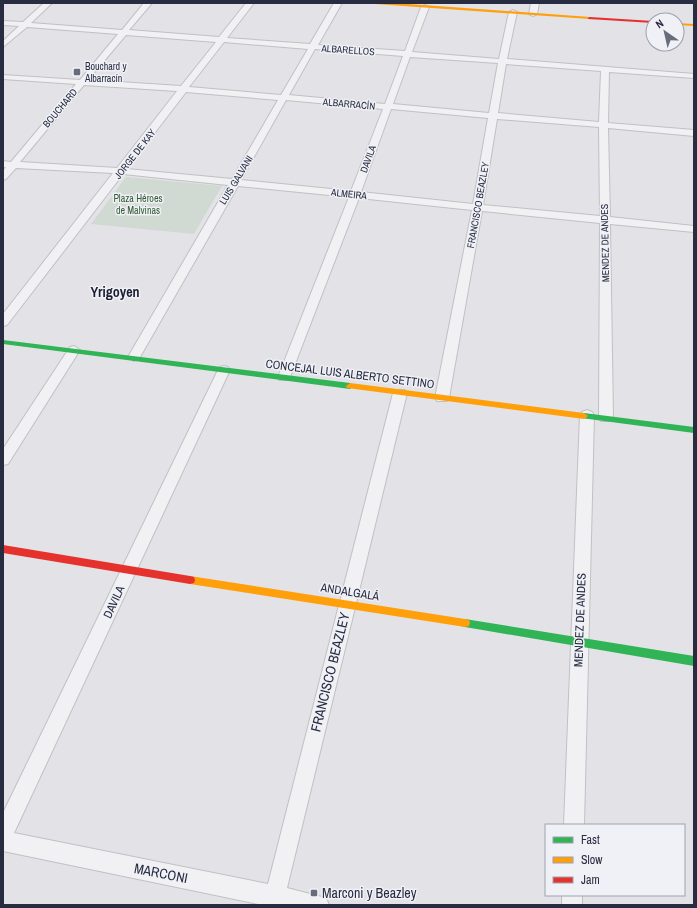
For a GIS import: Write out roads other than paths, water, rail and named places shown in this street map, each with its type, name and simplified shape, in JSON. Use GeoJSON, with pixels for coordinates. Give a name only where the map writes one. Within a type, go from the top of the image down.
{"type":"FeatureCollection","features":[{"type":"Feature","properties":{"kind":"street"},"geometry":{"type":"LineString","coordinates":[[3,45],[48,3]]}},
{"type":"Feature","properties":{"kind":"street","name":"BOUCHARD"},"geometry":{"type":"LineString","coordinates":[[3,176],[8,164],[82,82],[148,3]]}},
{"type":"Feature","properties":{"kind":"street","name":"JORGE DE KAY"},"geometry":{"type":"LineString","coordinates":[[3,322],[122,171],[250,3]]}},
{"type":"Feature","properties":{"kind":"street","name":"LUIS GALVANI"},"geometry":{"type":"LineString","coordinates":[[134,357],[338,3]]}},
{"type":"Feature","properties":{"kind":"street"},"geometry":{"type":"LineString","coordinates":[[375,3],[645,21]]}},
{"type":"Feature","properties":{"kind":"street"},"geometry":{"type":"LineString","coordinates":[[533,14],[535,3]]}},
{"type":"Feature","properties":{"kind":"street","name":"DAVILA"},"geometry":{"type":"LineString","coordinates":[[284,377],[355,195],[386,107],[408,54],[425,7]]}},
{"type":"Feature","properties":{"kind":"street","name":"FRANCISCO BEAZLEY"},"geometry":{"type":"LineString","coordinates":[[442,398],[478,207],[502,62],[513,12]]}},
{"type":"Feature","properties":{"kind":"street","name":"ALBARELLOS"},"geometry":{"type":"LineString","coordinates":[[3,23],[694,76]]}},
{"type":"Feature","properties":{"kind":"street","name":"MENDEZ DE ANDES"},"geometry":{"type":"LineString","coordinates":[[605,69],[602,125],[605,220],[606,418]]}},
{"type":"Feature","properties":{"kind":"street","name":"ALBARRACÍN"},"geometry":{"type":"LineString","coordinates":[[3,78],[185,89],[694,133]]}},
{"type":"Feature","properties":{"kind":"street","name":"ALMEIRA"},"geometry":{"type":"LineString","coordinates":[[8,164],[122,171],[694,229]]}},
{"type":"Feature","properties":{"kind":"street","name":"CONCEJAL LUIS ALBERTO SETTINO"},"geometry":{"type":"LineString","coordinates":[[3,342],[134,357],[400,393],[587,415],[694,430]]}},
{"type":"Feature","properties":{"kind":"street"},"geometry":{"type":"LineString","coordinates":[[3,460],[74,350]]}},
{"type":"Feature","properties":{"kind":"street","name":"DAVILA"},"geometry":{"type":"LineString","coordinates":[[3,835],[224,370]]}},
{"type":"Feature","properties":{"kind":"street","name":"FRANCISCO BEAZLEY"},"geometry":{"type":"LineString","coordinates":[[274,901],[400,393]]}},
{"type":"Feature","properties":{"kind":"street","name":"MENDEZ DE ANDES"},"geometry":{"type":"LineString","coordinates":[[574,824],[587,415]]}},
{"type":"Feature","properties":{"kind":"street","name":"ANDALGALÁ"},"geometry":{"type":"LineString","coordinates":[[3,549],[129,571],[347,603],[694,661]]}},
{"type":"Feature","properties":{"kind":"street","name":"MARCONI"},"geometry":{"type":"LineString","coordinates":[[3,841],[274,901],[319,905]]}},
{"type":"Feature","properties":{"kind":"place","name":"Bouchard y Albarracín"},"geometry":{"type":"Point","coordinates":[77,72]}},
{"type":"Feature","properties":{"kind":"place","name":"Marconi y Beazley"},"geometry":{"type":"Point","coordinates":[314,893]}},
{"type":"Feature","properties":{"kind":"district","name":"Yrigoyen"},"geometry":{"type":"Point","coordinates":[115,292]}},
{"type":"Feature","properties":{"kind":"park label","name":"Plaza Héroes de Malvinas"},"geometry":{"type":"Point","coordinates":[138,204]}}]}
